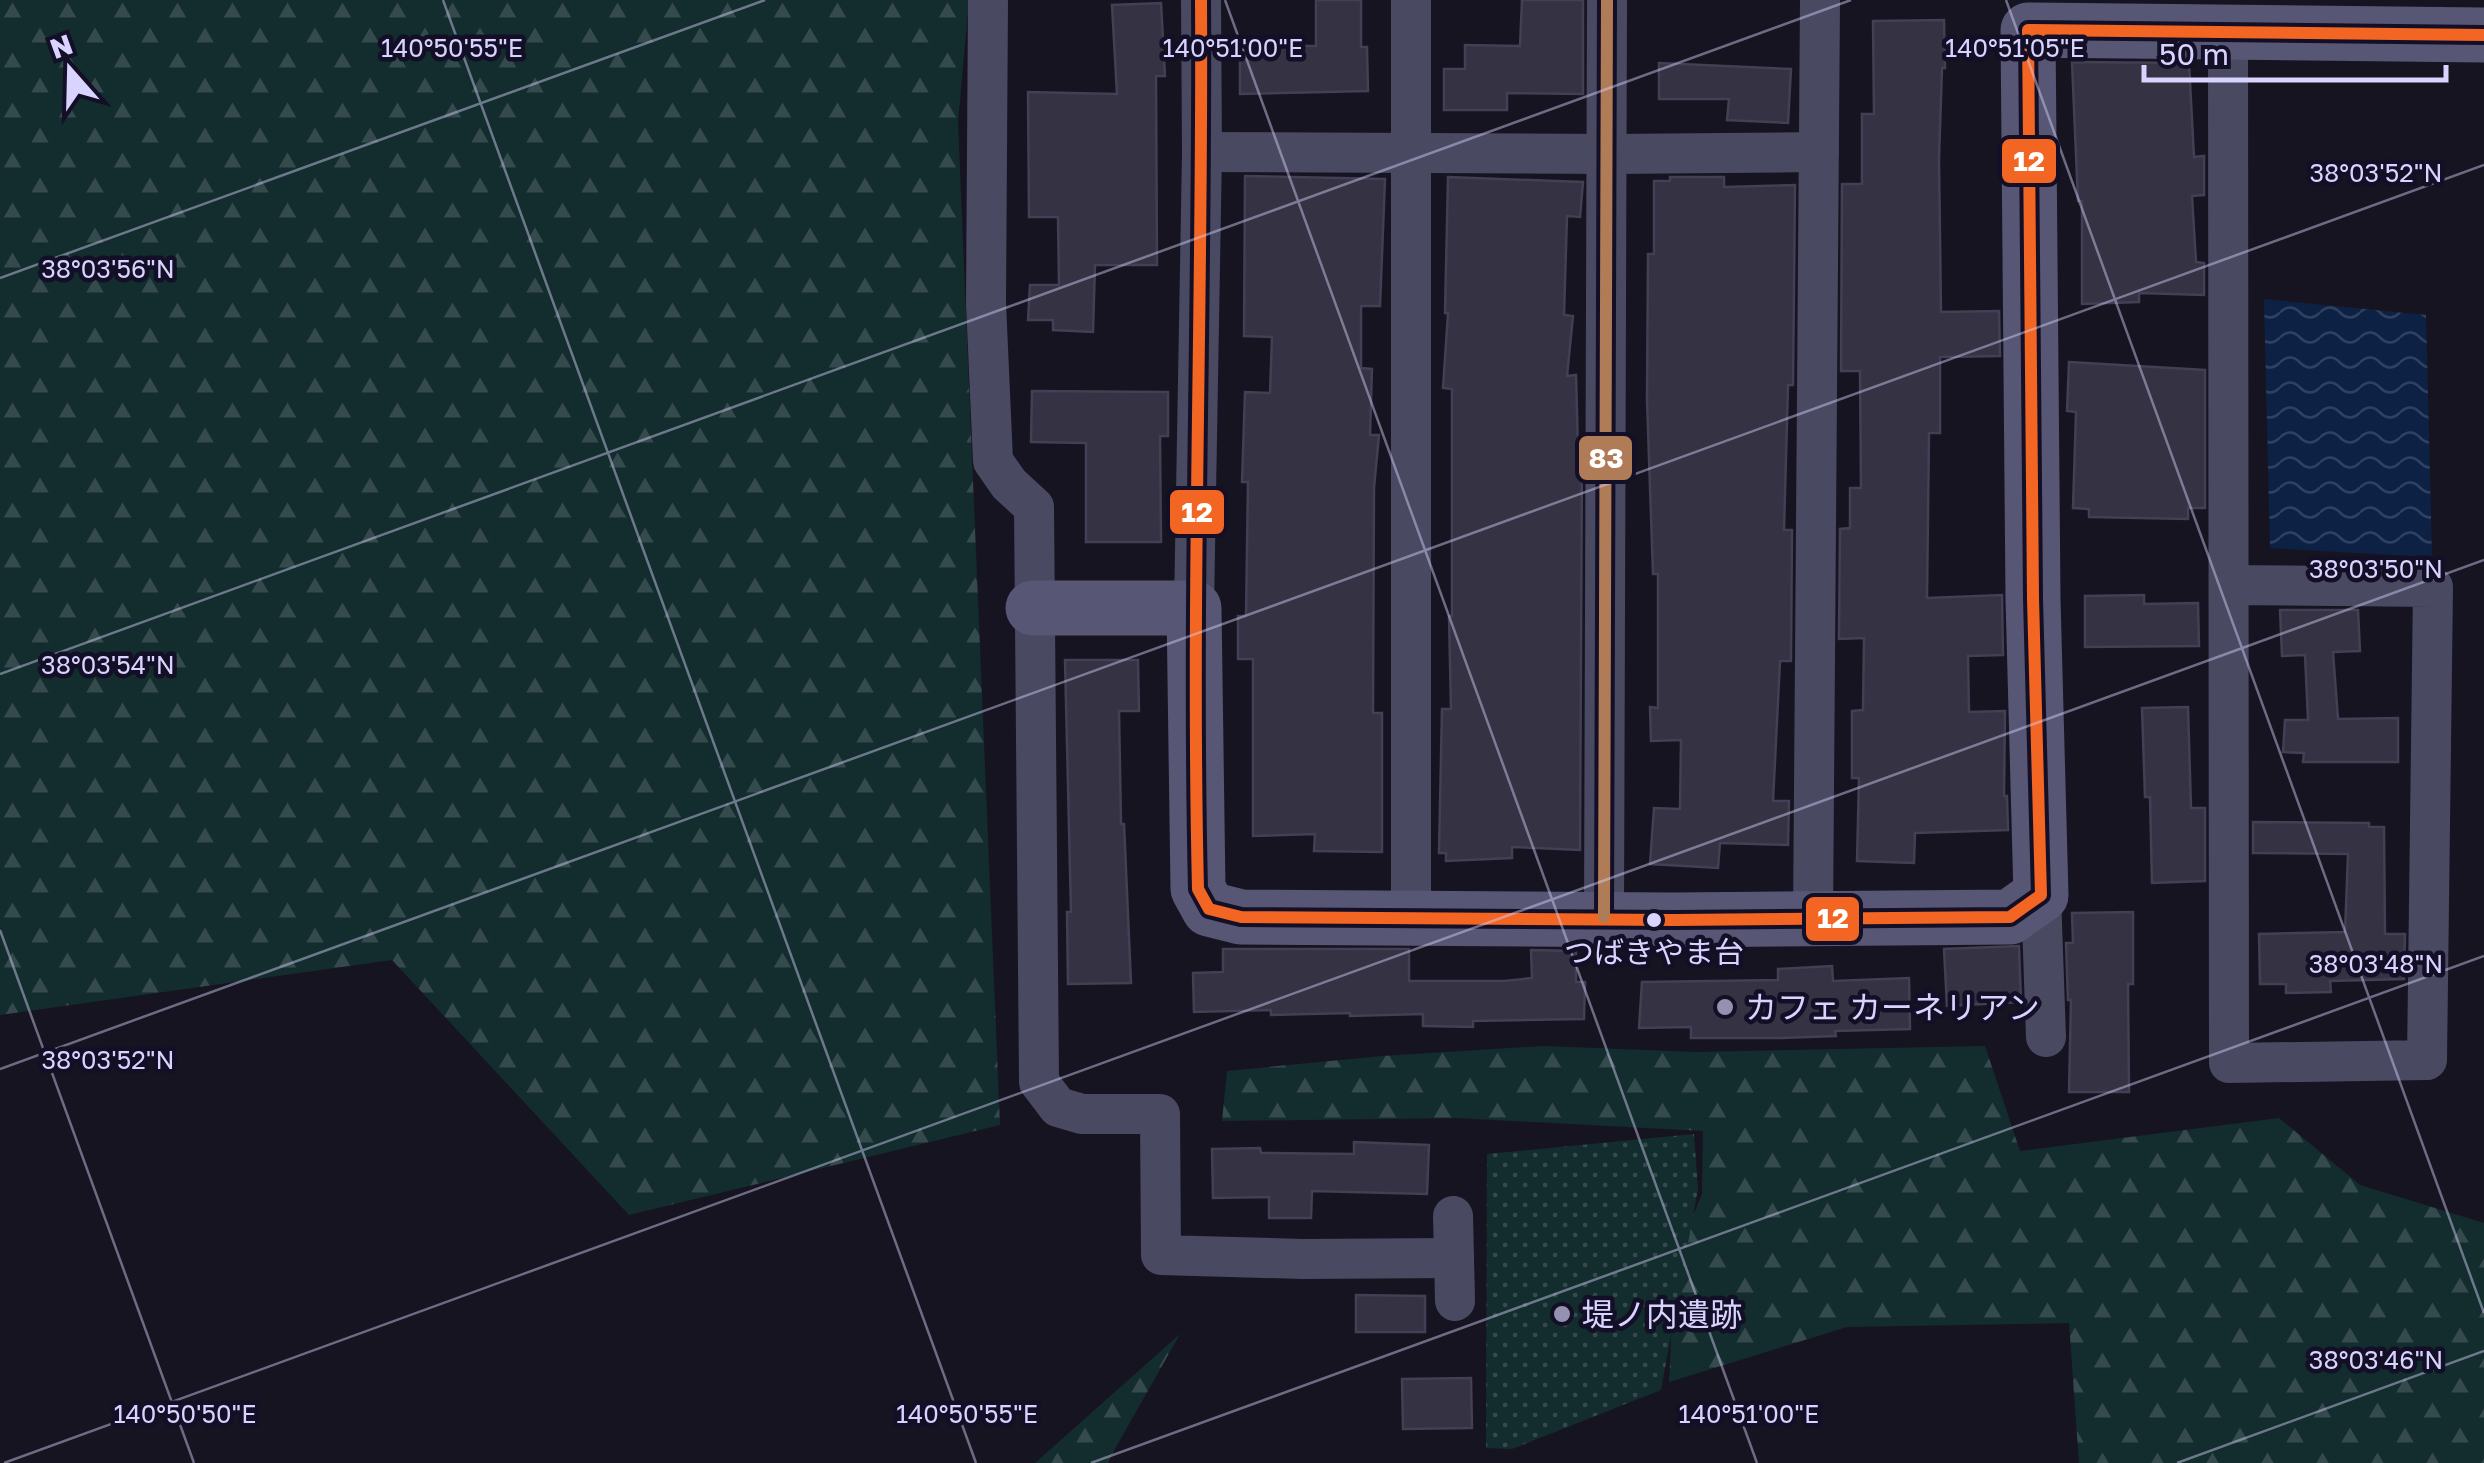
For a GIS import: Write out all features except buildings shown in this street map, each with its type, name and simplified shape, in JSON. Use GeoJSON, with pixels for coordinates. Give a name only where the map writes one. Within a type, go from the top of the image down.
{"type":"FeatureCollection","features":[{"type":"Feature","properties":{"kind":"street"},"geometry":{"type":"LineString","coordinates":[[988,0],[986,302],[994,461],[1009,484],[1034,507],[1040,1082],[1058,1107],[1070,1111],[1160,1114],[1161,1254],[1303,1259],[1454,1258]]}},
{"type":"Feature","properties":{"kind":"street"},"geometry":{"type":"LineString","coordinates":[[1202,0],[1194,608],[1198,889],[1209,908],[1242,916],[2010,917],[2041,894]]}},
{"type":"Feature","properties":{"kind":"street"},"geometry":{"type":"LineString","coordinates":[[1411,916],[1412,0]]}},
{"type":"Feature","properties":{"kind":"street"},"geometry":{"type":"LineString","coordinates":[[1604,917],[1607,0]]}},
{"type":"Feature","properties":{"kind":"street"},"geometry":{"type":"LineString","coordinates":[[1813,918],[1820,0]]}},
{"type":"Feature","properties":{"kind":"street"},"geometry":{"type":"LineString","coordinates":[[2046,1036],[2033,598],[2028,30],[2484,35]]}},
{"type":"Feature","properties":{"kind":"street"},"geometry":{"type":"LineString","coordinates":[[2228,32],[2229,1063],[2427,1060],[2433,587],[2229,585]]}},
{"type":"Feature","properties":{"kind":"street"},"geometry":{"type":"LineString","coordinates":[[1202,152],[1819,152]]}},
{"type":"Feature","properties":{"kind":"street"},"geometry":{"type":"LineString","coordinates":[[1033,608],[1194,608]]}},
{"type":"Feature","properties":{"kind":"street"},"geometry":{"type":"LineString","coordinates":[[1453,1216],[1455,1302]]}},
{"type":"Feature","properties":{"kind":"green space"},"geometry":{"type":"Polygon","coordinates":[[[0,0],[969,0],[958,123],[1000,1125],[629,1215],[392,960],[0,1015],[0,0]]]}},
{"type":"Feature","properties":{"kind":"green space"},"geometry":{"type":"Polygon","coordinates":[[[1543,1046],[1696,1052],[1985,1046],[2020,1151],[2279,1118],[2360,1185],[2484,1223],[2484,1463],[2079,1463],[2069,1323],[1847,1327],[1669,1382],[1675,1258],[1702,1194],[1703,1131],[1456,1118],[1222,1121],[1227,1071],[1543,1046]]]}},
{"type":"Feature","properties":{"kind":"green space"},"geometry":{"type":"Polygon","coordinates":[[[1694,1134],[1698,1189],[1661,1390],[1512,1449],[1486,1448],[1487,1154],[1694,1134]]]}},
{"type":"Feature","properties":{"kind":"green space"},"geometry":{"type":"Polygon","coordinates":[[[1180,1334],[1107,1463],[1035,1463],[1180,1334]]]}},
{"type":"Feature","properties":{"kind":"water"},"geometry":{"type":"Polygon","coordinates":[[[2264,299],[2426,315],[2432,557],[2270,548],[2264,299]]]}},
{"type":"Feature","properties":{"kind":"transit line","name":"12"},"geometry":{"type":"LineString","coordinates":[[1201,0],[1198,889],[1209,909],[1241,917],[2010,917],[2041,895],[2033,599],[2028,30],[2484,35]]}},
{"type":"Feature","properties":{"kind":"transit line","name":"83"},"geometry":{"type":"LineString","coordinates":[[1604,917],[1607,0]]}},
{"type":"Feature","properties":{"kind":"place","name":"つばきやま台"},"geometry":{"type":"Point","coordinates":[1654,920]}},
{"type":"Feature","properties":{"kind":"place","name":"カフェ カーネリアン"},"geometry":{"type":"Point","coordinates":[1725,1007]}},
{"type":"Feature","properties":{"kind":"place","name":"堤ノ内遺跡"},"geometry":{"type":"Point","coordinates":[1562,1314]}}]}
